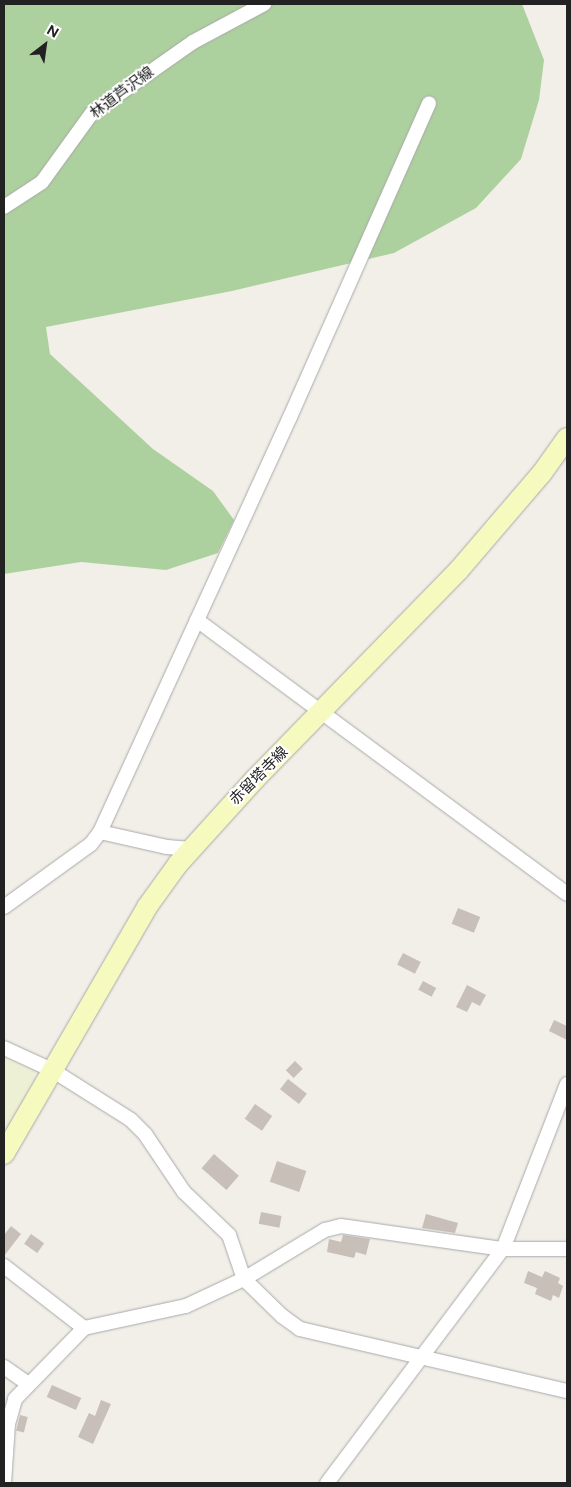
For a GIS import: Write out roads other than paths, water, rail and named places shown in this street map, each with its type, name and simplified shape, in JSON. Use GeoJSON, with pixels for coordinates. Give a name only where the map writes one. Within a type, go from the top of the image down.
{"type":"FeatureCollection","features":[{"type":"Feature","properties":{"kind":"main road","name":"赤留塔寺線"},"geometry":{"type":"LineString","coordinates":[[4,1154],[147,907],[191,849],[255,779],[322,714],[458,571],[542,474],[567,438]]}},
{"type":"Feature","properties":{"kind":"street","name":"林道芦沢線"},"geometry":{"type":"LineString","coordinates":[[4,207],[42,182],[92,113],[194,42],[264,4]]}},
{"type":"Feature","properties":{"kind":"street"},"geometry":{"type":"LineString","coordinates":[[4,907],[90,844],[100,832],[429,103]]}},
{"type":"Feature","properties":{"kind":"street"},"geometry":{"type":"LineString","coordinates":[[197,620],[567,894]]}},
{"type":"Feature","properties":{"kind":"street"},"geometry":{"type":"LineString","coordinates":[[100,832],[166,847],[191,849]]}},
{"type":"Feature","properties":{"kind":"street"},"geometry":{"type":"LineString","coordinates":[[4,1048],[52,1070],[131,1120],[145,1134],[184,1192],[229,1235],[244,1279],[282,1316],[300,1329],[567,1392]]}},
{"type":"Feature","properties":{"kind":"street"},"geometry":{"type":"LineString","coordinates":[[327,1483],[503,1249],[567,1084]]}},
{"type":"Feature","properties":{"kind":"street"},"geometry":{"type":"LineString","coordinates":[[4,1483],[8,1424],[15,1399],[27,1383],[84,1328],[186,1306],[244,1279],[325,1230],[341,1226],[503,1249],[567,1249]]}},
{"type":"Feature","properties":{"kind":"street"},"geometry":{"type":"LineString","coordinates":[[4,1266],[84,1328]]}},
{"type":"Feature","properties":{"kind":"street"},"geometry":{"type":"LineString","coordinates":[[4,1367],[27,1383]]}}]}
